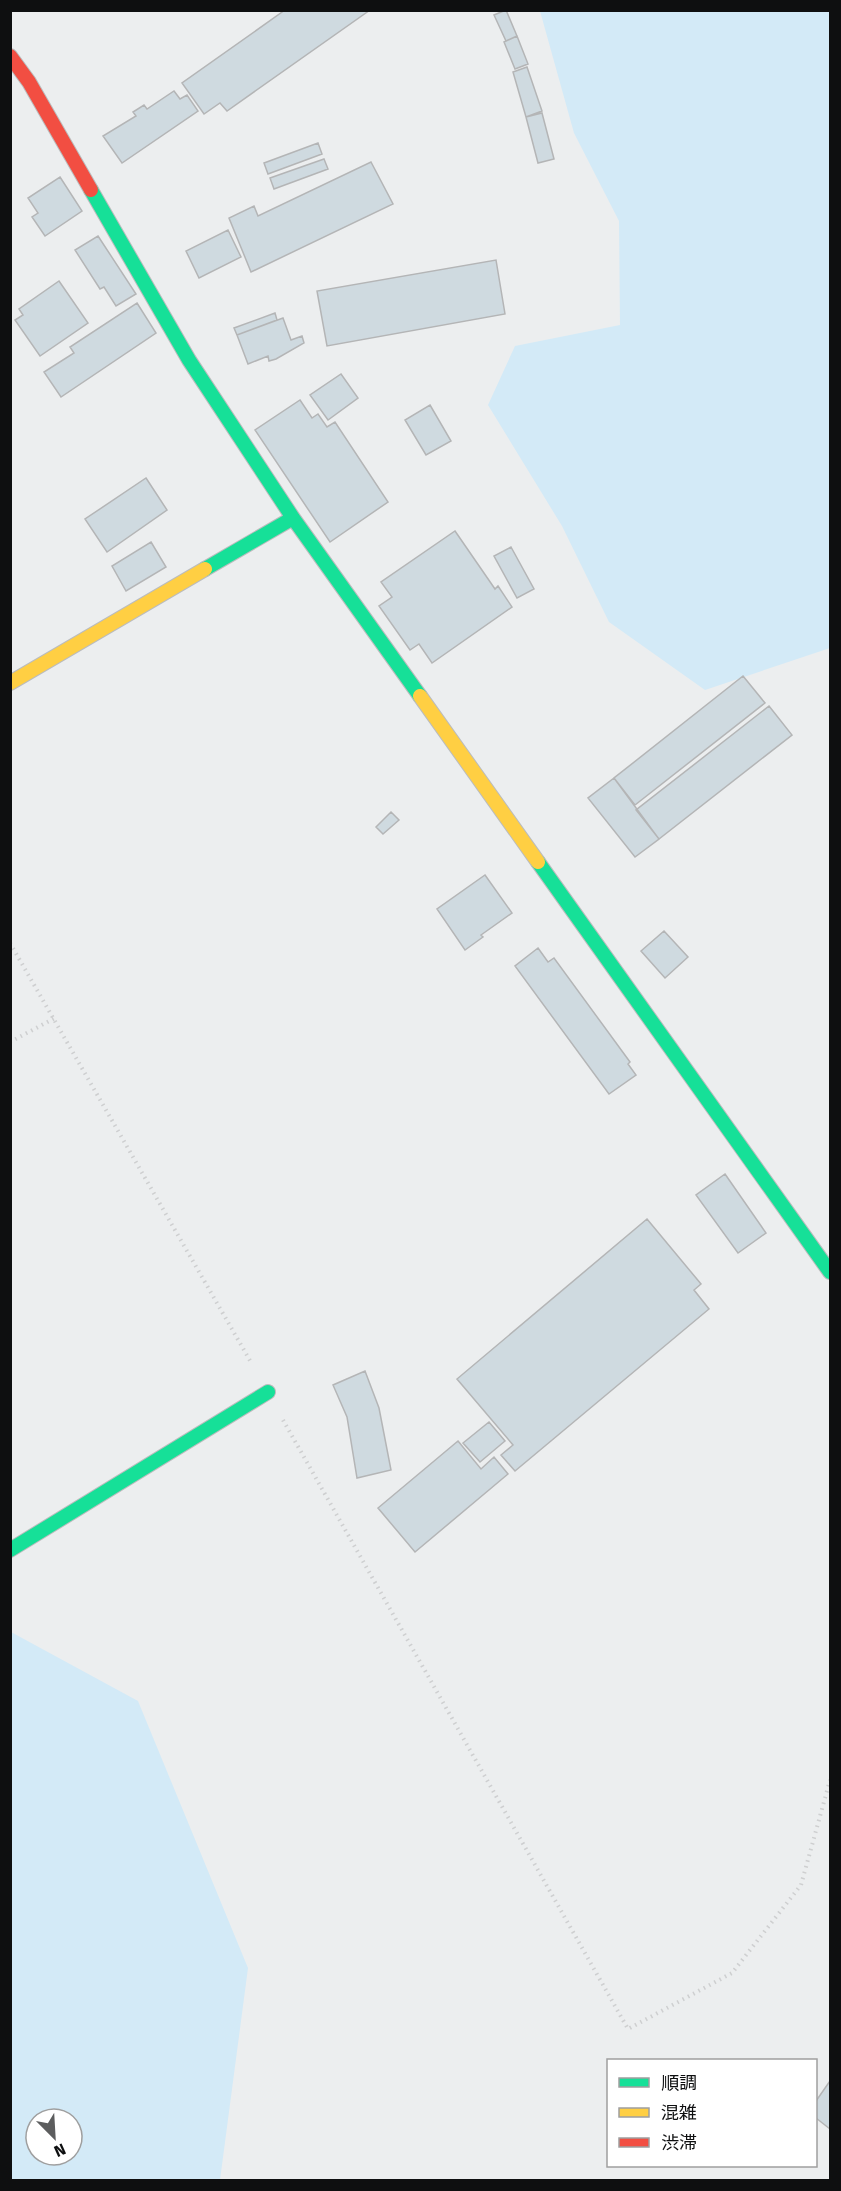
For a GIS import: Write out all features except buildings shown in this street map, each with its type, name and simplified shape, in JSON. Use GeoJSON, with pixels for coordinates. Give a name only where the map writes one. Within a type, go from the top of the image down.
{"type":"FeatureCollection","features":[{"type":"Feature","properties":{"kind":"street"},"geometry":{"type":"LineString","coordinates":[[10,56],[29,82],[189,360],[292,518],[831,1272]]}},
{"type":"Feature","properties":{"kind":"street"},"geometry":{"type":"LineString","coordinates":[[10,683],[292,518]]}},
{"type":"Feature","properties":{"kind":"street"},"geometry":{"type":"LineString","coordinates":[[10,1550],[268,1392]]}},
{"type":"Feature","properties":{"kind":"path"},"geometry":{"type":"LineString","coordinates":[[10,943],[268,1392],[628,2029],[732,1973],[801,1885],[831,1780]]}},
{"type":"Feature","properties":{"kind":"path"},"geometry":{"type":"LineString","coordinates":[[10,1042],[55,1018]]}},
{"type":"Feature","properties":{"kind":"shaded area"},"geometry":{"type":"Polygon","coordinates":[[[540,11],[830,11],[830,648],[705,690],[609,622],[562,526],[488,405],[515,346],[620,325],[619,221],[574,133],[540,11]]]}},
{"type":"Feature","properties":{"kind":"shaded area"},"geometry":{"type":"Polygon","coordinates":[[[11,1632],[138,1701],[248,1968],[220,2180],[11,2180],[11,1632]]]}},
{"type":"Feature","properties":{"kind":"traffic: fast"},"geometry":{"type":"LineString","coordinates":[[91,190],[189,360],[293,518],[420,696]]}},
{"type":"Feature","properties":{"kind":"traffic: fast"},"geometry":{"type":"LineString","coordinates":[[205,569],[293,518]]}},
{"type":"Feature","properties":{"kind":"traffic: fast"},"geometry":{"type":"LineString","coordinates":[[538,862],[830,1272]]}},
{"type":"Feature","properties":{"kind":"traffic: fast"},"geometry":{"type":"LineString","coordinates":[[10,1550],[268,1392]]}},
{"type":"Feature","properties":{"kind":"traffic: slow"},"geometry":{"type":"LineString","coordinates":[[10,683],[205,569]]}},
{"type":"Feature","properties":{"kind":"traffic: slow"},"geometry":{"type":"LineString","coordinates":[[420,696],[538,862]]}},
{"type":"Feature","properties":{"kind":"traffic: jam"},"geometry":{"type":"LineString","coordinates":[[10,56],[29,82],[91,190]]}}]}
